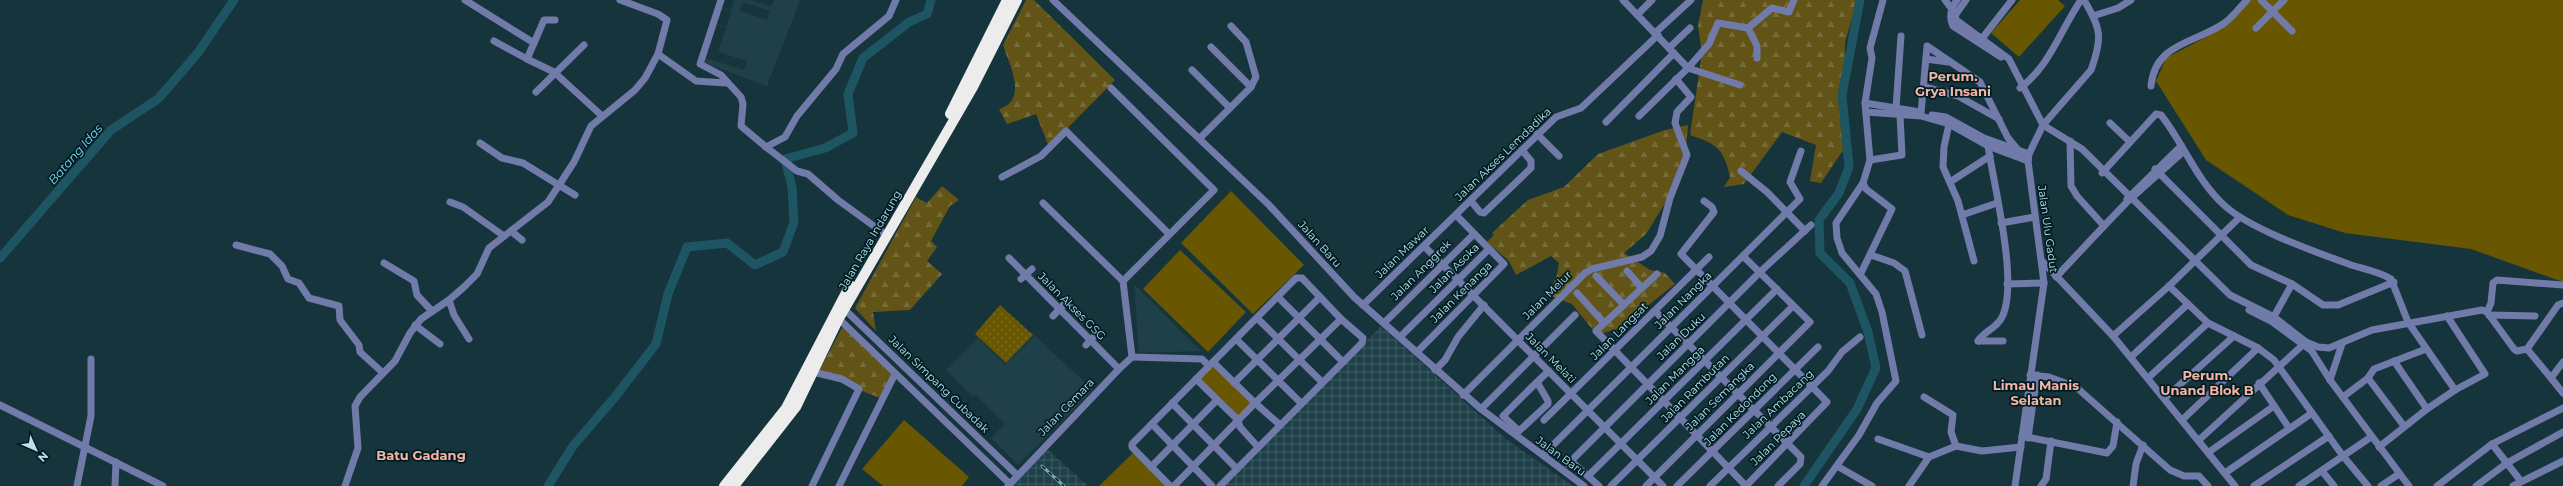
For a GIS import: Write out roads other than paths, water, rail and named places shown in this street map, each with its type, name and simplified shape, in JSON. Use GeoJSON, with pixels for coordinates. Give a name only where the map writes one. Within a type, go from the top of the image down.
{"type":"FeatureCollection","features":[{"type":"Feature","properties":{"kind":"highway","name":"Jalan Raya Indarung"},"geometry":{"type":"LineString","coordinates":[[734,486],[748,461],[786,408],[882,232],[963,90],[1007,0]]}},
{"type":"Feature","properties":{"kind":"highway","name":"Jalan Raya Indarung"},"geometry":{"type":"LineString","coordinates":[[724,486],[793,411],[817,373],[839,311],[973,87],[1017,0]]}},
{"type":"Feature","properties":{"kind":"street"},"geometry":{"type":"LineString","coordinates":[[465,0],[534,43]]}},
{"type":"Feature","properties":{"kind":"street"},"geometry":{"type":"LineString","coordinates":[[345,486],[358,448],[356,404],[398,357],[415,325],[431,310],[449,300],[474,277],[489,248],[511,230],[544,207],[560,186],[591,126],[601,115],[635,90],[645,78],[658,54],[666,28],[666,18],[620,0]]}},
{"type":"Feature","properties":{"kind":"street"},"geometry":{"type":"LineString","coordinates":[[721,0],[700,63],[721,75],[726,83],[743,100],[741,126],[773,153],[793,168],[808,174],[838,200],[882,232]]}},
{"type":"Feature","properties":{"kind":"street"},"geometry":{"type":"LineString","coordinates":[[766,147],[785,137],[797,116],[836,69],[843,54],[889,16],[896,0]]}},
{"type":"Feature","properties":{"kind":"street","name":"Jalan Baru"},"geometry":{"type":"LineString","coordinates":[[1053,0],[1269,205],[1363,305],[1401,336],[1436,370],[1481,409],[1584,486]]}},
{"type":"Feature","properties":{"kind":"street"},"geometry":{"type":"LineString","coordinates":[[1623,0],[1688,68],[1740,85]]}},
{"type":"Feature","properties":{"kind":"street"},"geometry":{"type":"LineString","coordinates":[[1638,14],[1652,0]]}},
{"type":"Feature","properties":{"kind":"street","name":"Jalan Akses Lemdadika"},"geometry":{"type":"LineString","coordinates":[[1456,215],[1537,134],[1559,114],[1581,108],[1692,0]]}},
{"type":"Feature","properties":{"kind":"street"},"geometry":{"type":"LineString","coordinates":[[1639,116],[1688,68],[1709,44],[1718,23],[1748,28],[1772,8],[1789,12],[1794,0]]}},
{"type":"Feature","properties":{"kind":"street"},"geometry":{"type":"LineString","coordinates":[[1822,486],[1868,422],[1877,403],[1896,381],[1882,312],[1876,294],[1861,273],[1842,253],[1837,238],[1836,223],[1862,183],[1870,160],[1865,103],[1872,58],[1870,48],[1883,0]]}},
{"type":"Feature","properties":{"kind":"street"},"geometry":{"type":"LineString","coordinates":[[1945,0],[1952,8]]}},
{"type":"Feature","properties":{"kind":"street"},"geometry":{"type":"LineString","coordinates":[[1957,0],[1952,8],[1951,21],[1953,26],[1980,40],[2009,59],[2021,87],[2042,127],[2082,149],[2129,200],[2193,262],[2225,296],[2273,319],[2304,343],[2371,437],[2409,486]]}},
{"type":"Feature","properties":{"kind":"street"},"geometry":{"type":"LineString","coordinates":[[1966,0],[1956,14],[1955,19],[1980,40]]}},
{"type":"Feature","properties":{"kind":"street"},"geometry":{"type":"LineString","coordinates":[[1980,40],[2012,0]]}},
{"type":"Feature","properties":{"kind":"street"},"geometry":{"type":"LineString","coordinates":[[2021,87],[2060,40],[2069,17],[2083,0],[2094,16],[2099,31],[2098,42],[2091,70],[2042,127],[2028,158]]}},
{"type":"Feature","properties":{"kind":"street"},"geometry":{"type":"LineString","coordinates":[[2094,16],[2118,8],[2131,0]]}},
{"type":"Feature","properties":{"kind":"street"},"geometry":{"type":"LineString","coordinates":[[2151,86],[2157,66],[2175,46],[2222,25],[2247,0]]}},
{"type":"Feature","properties":{"kind":"street"},"geometry":{"type":"LineString","coordinates":[[2261,0],[2292,30]]}},
{"type":"Feature","properties":{"kind":"street"},"geometry":{"type":"LineString","coordinates":[[2256,28],[2284,0]]}},
{"type":"Feature","properties":{"kind":"street"},"geometry":{"type":"LineString","coordinates":[[527,58],[544,20],[555,20]]}},
{"type":"Feature","properties":{"kind":"street"},"geometry":{"type":"LineString","coordinates":[[1200,138],[1229,107],[1251,87],[1256,77],[1246,42],[1230,26]]}},
{"type":"Feature","properties":{"kind":"street"},"geometry":{"type":"LineString","coordinates":[[1606,122],[1672,50],[1690,28]]}},
{"type":"Feature","properties":{"kind":"street"},"geometry":{"type":"LineString","coordinates":[[1748,28],[1757,46],[1757,58]]}},
{"type":"Feature","properties":{"kind":"street"},"geometry":{"type":"LineString","coordinates":[[1896,108],[1901,36]]}},
{"type":"Feature","properties":{"kind":"street"},"geometry":{"type":"LineString","coordinates":[[494,41],[554,72],[601,115]]}},
{"type":"Feature","properties":{"kind":"street"},"geometry":{"type":"LineString","coordinates":[[536,92],[554,72],[584,45]]}},
{"type":"Feature","properties":{"kind":"street"},"geometry":{"type":"LineString","coordinates":[[1922,113],[1927,46],[1980,82],[2008,138],[2028,158]]}},
{"type":"Feature","properties":{"kind":"street"},"geometry":{"type":"LineString","coordinates":[[1211,47],[1251,87]]}},
{"type":"Feature","properties":{"kind":"street"},"geometry":{"type":"LineString","coordinates":[[658,54],[696,81],[726,83]]}},
{"type":"Feature","properties":{"kind":"street"},"geometry":{"type":"LineString","coordinates":[[1926,59],[1951,63]]}},
{"type":"Feature","properties":{"kind":"street"},"geometry":{"type":"LineString","coordinates":[[1192,70],[1229,107]]}},
{"type":"Feature","properties":{"kind":"street","name":"Jalan Melur"},"geometry":{"type":"LineString","coordinates":[[1464,394],[1585,273],[1592,269],[1646,255],[1660,236],[1670,198],[1687,155],[1675,123],[1676,114],[1692,97],[1676,79]]}},
{"type":"Feature","properties":{"kind":"street"},"geometry":{"type":"LineString","coordinates":[[1925,87],[1958,96],[1999,118]]}},
{"type":"Feature","properties":{"kind":"street"},"geometry":{"type":"LineString","coordinates":[[1112,88],[1213,188],[1213,192],[1123,281]]}},
{"type":"Feature","properties":{"kind":"street"},"geometry":{"type":"LineString","coordinates":[[1865,103],[1946,117],[1984,138],[2019,150]]}},
{"type":"Feature","properties":{"kind":"street"},"geometry":{"type":"LineString","coordinates":[[1866,112],[1935,119],[1949,124],[1988,146],[2028,158]]}},
{"type":"Feature","properties":{"kind":"street"},"geometry":{"type":"LineString","coordinates":[[2103,172],[2157,113],[2175,134],[2182,150],[2210,191],[2239,218],[2324,255],[2390,278],[2394,282],[2408,322],[2455,390]]}},
{"type":"Feature","properties":{"kind":"street"},"geometry":{"type":"LineString","coordinates":[[1870,160],[1902,155],[1900,115]]}},
{"type":"Feature","properties":{"kind":"street"},"geometry":{"type":"LineString","coordinates":[[2110,123],[2130,142]]}},
{"type":"Feature","properties":{"kind":"street"},"geometry":{"type":"LineString","coordinates":[[1949,124],[1943,161],[1962,215],[1974,261]]}},
{"type":"Feature","properties":{"kind":"street"},"geometry":{"type":"LineString","coordinates":[[1002,177],[1041,156],[1066,131],[1169,234]]}},
{"type":"Feature","properties":{"kind":"street"},"geometry":{"type":"LineString","coordinates":[[1537,134],[1559,156]]}},
{"type":"Feature","properties":{"kind":"street"},"geometry":{"type":"LineString","coordinates":[[2069,142],[2071,186],[2104,226]]}},
{"type":"Feature","properties":{"kind":"street"},"geometry":{"type":"LineString","coordinates":[[480,143],[502,158],[523,164],[575,195]]}},
{"type":"Feature","properties":{"kind":"street"},"geometry":{"type":"LineString","coordinates":[[1988,146],[2006,252],[2008,284],[2004,314],[2000,321],[1978,341],[2003,341]]}},
{"type":"Feature","properties":{"kind":"street"},"geometry":{"type":"LineString","coordinates":[[1471,201],[1480,212],[1484,213],[1531,168],[1532,161],[1522,150]]}},
{"type":"Feature","properties":{"kind":"street"},"geometry":{"type":"LineString","coordinates":[[2056,277],[2157,171],[2182,150]]}},
{"type":"Feature","properties":{"kind":"street","name":"Jalan Nangka"},"geometry":{"type":"LineString","coordinates":[[1543,455],[1800,198],[1790,182],[1800,151]]}},
{"type":"Feature","properties":{"kind":"street"},"geometry":{"type":"LineString","coordinates":[[1950,182],[1990,156]]}},
{"type":"Feature","properties":{"kind":"street","name":"Jalan Ulu Gadut"},"geometry":{"type":"LineString","coordinates":[[2015,486],[2021,447],[2025,437],[2034,375],[2044,283],[2043,262],[2035,217],[2028,158]]}},
{"type":"Feature","properties":{"kind":"street"},"geometry":{"type":"LineString","coordinates":[[1741,171],[1805,232]]}},
{"type":"Feature","properties":{"kind":"street"},"geometry":{"type":"LineString","coordinates":[[2157,171],[2251,265],[2292,284],[2329,307],[2394,282]]}},
{"type":"Feature","properties":{"kind":"street"},"geometry":{"type":"LineString","coordinates":[[1861,273],[1892,209],[1866,189],[1862,183]]}},
{"type":"Feature","properties":{"kind":"street"},"geometry":{"type":"LineString","coordinates":[[1704,201],[1712,207],[1714,212],[1705,226],[1681,253],[1696,270],[1813,386]]}},
{"type":"Feature","properties":{"kind":"street"},"geometry":{"type":"LineString","coordinates":[[450,202],[468,210],[504,236]]}},
{"type":"Feature","properties":{"kind":"street"},"geometry":{"type":"LineString","coordinates":[[1043,203],[1123,281],[1132,357],[1202,359],[1211,364],[1234,383],[1280,425]]}},
{"type":"Feature","properties":{"kind":"street"},"geometry":{"type":"LineString","coordinates":[[1962,215],[1997,203]]}},
{"type":"Feature","properties":{"kind":"street","name":"Jalan Mawar"},"geometry":{"type":"LineString","coordinates":[[1363,305],[1456,215]]}},
{"type":"Feature","properties":{"kind":"street","name":"Jalan Asoka"},"geometry":{"type":"LineString","coordinates":[[1401,336],[1489,249],[1456,215]]}},
{"type":"Feature","properties":{"kind":"street"},"geometry":{"type":"LineString","coordinates":[[2001,223],[2035,217]]}},
{"type":"Feature","properties":{"kind":"street"},"geometry":{"type":"LineString","coordinates":[[2113,336],[2169,286],[2239,218]]}},
{"type":"Feature","properties":{"kind":"street","name":"Jalan Duku"},"geometry":{"type":"LineString","coordinates":[[1588,476],[1570,463],[1760,272],[1811,225]]}},
{"type":"Feature","properties":{"kind":"street"},"geometry":{"type":"LineString","coordinates":[[511,230],[522,240]]}},
{"type":"Feature","properties":{"kind":"street","name":"Jalan Anggrek"},"geometry":{"type":"LineString","coordinates":[[1384,323],[1474,234]]}},
{"type":"Feature","properties":{"kind":"street"},"geometry":{"type":"LineString","coordinates":[[236,245],[270,254],[282,266],[288,279],[300,283],[308,298],[339,306],[340,320],[360,345],[360,352],[383,373]]}},
{"type":"Feature","properties":{"kind":"street","name":"Jalan Melati"},"geometry":{"type":"LineString","coordinates":[[1424,246],[1663,486]]}},
{"type":"Feature","properties":{"kind":"street","name":"Jalan Kenanga"},"geometry":{"type":"LineString","coordinates":[[1418,351],[1504,264],[1489,249]]}},
{"type":"Feature","properties":{"kind":"street"},"geometry":{"type":"LineString","coordinates":[[1871,255],[1894,263],[1906,271],[1922,334]]}},
{"type":"Feature","properties":{"kind":"street"},"geometry":{"type":"LineString","coordinates":[[1743,256],[1793,306]]}},
{"type":"Feature","properties":{"kind":"street","name":"Jalan Langsat"},"geometry":{"type":"LineString","coordinates":[[1544,420],[1709,257]]}},
{"type":"Feature","properties":{"kind":"street","name":"Jalan Akses GSG"},"geometry":{"type":"LineString","coordinates":[[1010,258],[1024,277],[1060,309],[1088,343],[1119,369]]}},
{"type":"Feature","properties":{"kind":"street"},"geometry":{"type":"LineString","coordinates":[[2043,262],[2113,336],[2209,452],[2235,486]]}},
{"type":"Feature","properties":{"kind":"street"},"geometry":{"type":"LineString","coordinates":[[384,263],[414,281],[417,295],[431,310]]}},
{"type":"Feature","properties":{"kind":"street"},"geometry":{"type":"LineString","coordinates":[[1024,277],[1032,269]]}},
{"type":"Feature","properties":{"kind":"street"},"geometry":{"type":"LineString","coordinates":[[1626,271],[1642,288]]}},
{"type":"Feature","properties":{"kind":"street"},"geometry":{"type":"LineString","coordinates":[[1657,274],[1596,331],[1646,385],[1746,486]]}},
{"type":"Feature","properties":{"kind":"street"},"geometry":{"type":"LineString","coordinates":[[1596,276],[1624,305]]}},
{"type":"Feature","properties":{"kind":"street"},"geometry":{"type":"LineString","coordinates":[[1170,486],[1131,445],[1298,278],[1363,338],[1363,340],[1220,486]]}},
{"type":"Feature","properties":{"kind":"street"},"geometry":{"type":"LineString","coordinates":[[2488,313],[2492,299],[2493,283],[2497,280],[2563,285]]}},
{"type":"Feature","properties":{"kind":"street"},"geometry":{"type":"LineString","coordinates":[[2008,284],[2044,283]]}},
{"type":"Feature","properties":{"kind":"street"},"geometry":{"type":"LineString","coordinates":[[2273,319],[2292,284]]}},
{"type":"Feature","properties":{"kind":"street"},"geometry":{"type":"LineString","coordinates":[[2169,286],[2208,323],[2258,348],[2279,366],[2343,456],[2368,486]]}},
{"type":"Feature","properties":{"kind":"street","name":"Jalan Mangga"},"geometry":{"type":"LineString","coordinates":[[1588,476],[1777,290]]}},
{"type":"Feature","properties":{"kind":"street"},"geometry":{"type":"LineString","coordinates":[[1577,293],[1604,323]]}},
{"type":"Feature","properties":{"kind":"street"},"geometry":{"type":"LineString","coordinates":[[1278,297],[1343,362]]}},
{"type":"Feature","properties":{"kind":"street"},"geometry":{"type":"LineString","coordinates":[[1234,383],[1320,297]]}},
{"type":"Feature","properties":{"kind":"street"},"geometry":{"type":"LineString","coordinates":[[449,300],[454,315],[469,340]]}},
{"type":"Feature","properties":{"kind":"street"},"geometry":{"type":"LineString","coordinates":[[1053,316],[1068,300]]}},
{"type":"Feature","properties":{"kind":"street"},"geometry":{"type":"LineString","coordinates":[[2488,313],[2517,351],[2526,349],[2558,305],[2563,303]]}},
{"type":"Feature","properties":{"kind":"street"},"geometry":{"type":"LineString","coordinates":[[2131,357],[2188,304]]}},
{"type":"Feature","properties":{"kind":"street"},"geometry":{"type":"LineString","coordinates":[[1436,370],[1442,364],[1460,333],[1484,306]]}},
{"type":"Feature","properties":{"kind":"street","name":"Jalan Semangka"},"geometry":{"type":"LineString","coordinates":[[1646,486],[1810,322],[1793,306]]}},
{"type":"Feature","properties":{"kind":"street","name":"Jalan Rambutan"},"geometry":{"type":"LineString","coordinates":[[1611,486],[1793,306]]}},
{"type":"Feature","properties":{"kind":"street"},"geometry":{"type":"LineString","coordinates":[[2304,343],[2329,348],[2342,344],[2372,330],[2408,322],[2482,310],[2488,313],[2535,316]]}},
{"type":"Feature","properties":{"kind":"street"},"geometry":{"type":"LineString","coordinates":[[839,311],[895,374],[1009,485]]}},
{"type":"Feature","properties":{"kind":"street","name":"Jalan Simpang Cubadak"},"geometry":{"type":"LineString","coordinates":[[839,311],[926,388],[1017,475]]}},
{"type":"Feature","properties":{"kind":"street"},"geometry":{"type":"LineString","coordinates":[[1655,311],[1801,457],[1800,464],[1778,486]]}},
{"type":"Feature","properties":{"kind":"street"},"geometry":{"type":"LineString","coordinates":[[1481,409],[1575,315]]}},
{"type":"Feature","properties":{"kind":"street"},"geometry":{"type":"LineString","coordinates":[[2379,447],[2427,409],[2455,390],[2486,373],[2447,316]]}},
{"type":"Feature","properties":{"kind":"street"},"geometry":{"type":"LineString","coordinates":[[1258,318],[1322,382]]}},
{"type":"Feature","properties":{"kind":"street"},"geometry":{"type":"LineString","coordinates":[[1174,486],[1278,380],[1341,319]]}},
{"type":"Feature","properties":{"kind":"street"},"geometry":{"type":"LineString","coordinates":[[2148,378],[2208,323]]}},
{"type":"Feature","properties":{"kind":"street"},"geometry":{"type":"LineString","coordinates":[[415,325],[440,344]]}},
{"type":"Feature","properties":{"kind":"street"},"geometry":{"type":"LineString","coordinates":[[1088,343],[1097,333]]}},
{"type":"Feature","properties":{"kind":"street"},"geometry":{"type":"LineString","coordinates":[[2165,398],[2234,336]]}},
{"type":"Feature","properties":{"kind":"street","name":"Jalan Ambacang"},"geometry":{"type":"LineString","coordinates":[[1710,486],[1832,367],[1842,352],[1860,337]]}},
{"type":"Feature","properties":{"kind":"street"},"geometry":{"type":"LineString","coordinates":[[1236,339],[1301,403]]}},
{"type":"Feature","properties":{"kind":"street"},"geometry":{"type":"LineString","coordinates":[[2199,440],[2304,343]]}},
{"type":"Feature","properties":{"kind":"street"},"geometry":{"type":"LineString","coordinates":[[2330,380],[2342,344]]}},
{"type":"Feature","properties":{"kind":"street","name":"Jalan Kedondong"},"geometry":{"type":"LineString","coordinates":[[1677,486],[1818,348]]}},
{"type":"Feature","properties":{"kind":"street"},"geometry":{"type":"LineString","coordinates":[[2182,420],[2258,348]]}},
{"type":"Feature","properties":{"kind":"street"},"geometry":{"type":"LineString","coordinates":[[2343,397],[2368,378],[2374,369],[2426,349]]}},
{"type":"Feature","properties":{"kind":"street"},"geometry":{"type":"LineString","coordinates":[[2526,349],[2563,394]]}},
{"type":"Feature","properties":{"kind":"street","name":"Jalan Cemara"},"geometry":{"type":"LineString","coordinates":[[1009,485],[1132,357]]}},
{"type":"Feature","properties":{"kind":"street"},"geometry":{"type":"LineString","coordinates":[[77,486],[92,407],[91,359]]}},
{"type":"Feature","properties":{"kind":"street"},"geometry":{"type":"LineString","coordinates":[[2394,361],[2427,409]]}},
{"type":"Feature","properties":{"kind":"street"},"geometry":{"type":"LineString","coordinates":[[2551,378],[2563,362]]}},
{"type":"Feature","properties":{"kind":"street"},"geometry":{"type":"LineString","coordinates":[[1537,382],[1548,401],[1548,404],[1519,431],[1503,416],[1537,382],[1549,371]]}},
{"type":"Feature","properties":{"kind":"street"},"geometry":{"type":"LineString","coordinates":[[812,486],[859,391],[856,386],[817,373]]}},
{"type":"Feature","properties":{"kind":"street"},"geometry":{"type":"LineString","coordinates":[[839,486],[895,374]]}},
{"type":"Feature","properties":{"kind":"street"},"geometry":{"type":"LineString","coordinates":[[2034,375],[2076,387],[2174,473],[2184,476],[2199,476],[2208,486]]}},
{"type":"Feature","properties":{"kind":"street"},"geometry":{"type":"LineString","coordinates":[[2368,378],[2404,426]]}},
{"type":"Feature","properties":{"kind":"street"},"geometry":{"type":"LineString","coordinates":[[1196,379],[1238,420],[1240,427],[1258,447]]}},
{"type":"Feature","properties":{"kind":"street"},"geometry":{"type":"LineString","coordinates":[[2259,383],[2289,428]]}},
{"type":"Feature","properties":{"kind":"street","name":"Jalan Pepaya"},"geometry":{"type":"LineString","coordinates":[[1746,486],[1826,405],[1826,401],[1813,386]]}},
{"type":"Feature","properties":{"kind":"street"},"geometry":{"type":"LineString","coordinates":[[919,397],[926,388]]}},
{"type":"Feature","properties":{"kind":"street"},"geometry":{"type":"LineString","coordinates":[[1924,397],[1953,415],[1951,432],[1956,446]]}},
{"type":"Feature","properties":{"kind":"street"},"geometry":{"type":"LineString","coordinates":[[1151,467],[1217,400]]}},
{"type":"Feature","properties":{"kind":"street"},"geometry":{"type":"LineString","coordinates":[[1172,403],[1237,469]]}},
{"type":"Feature","properties":{"kind":"street"},"geometry":{"type":"LineString","coordinates":[[0,405],[163,486]]}},
{"type":"Feature","properties":{"kind":"street"},"geometry":{"type":"LineString","coordinates":[[2209,452],[2274,406]]}},
{"type":"Feature","properties":{"kind":"street"},"geometry":{"type":"LineString","coordinates":[[2437,486],[2492,444],[2563,408]]}},
{"type":"Feature","properties":{"kind":"street"},"geometry":{"type":"LineString","coordinates":[[2225,473],[2312,413]]}},
{"type":"Feature","properties":{"kind":"street"},"geometry":{"type":"LineString","coordinates":[[2025,437],[2107,453],[2113,446],[2117,422]]}},
{"type":"Feature","properties":{"kind":"street"},"geometry":{"type":"LineString","coordinates":[[1152,424],[1212,486]]}},
{"type":"Feature","properties":{"kind":"street"},"geometry":{"type":"LineString","coordinates":[[2476,486],[2507,463],[2563,432]]}},
{"type":"Feature","properties":{"kind":"street"},"geometry":{"type":"LineString","coordinates":[[2254,486],[2329,436]]}},
{"type":"Feature","properties":{"kind":"street"},"geometry":{"type":"LineString","coordinates":[[2305,485],[2322,471],[2371,437]]}},
{"type":"Feature","properties":{"kind":"street"},"geometry":{"type":"LineString","coordinates":[[1878,439],[1929,457]]}},
{"type":"Feature","properties":{"kind":"street"},"geometry":{"type":"LineString","coordinates":[[2041,486],[2046,479],[2051,441]]}},
{"type":"Feature","properties":{"kind":"street"},"geometry":{"type":"LineString","coordinates":[[2492,444],[2520,480]]}},
{"type":"Feature","properties":{"kind":"street"},"geometry":{"type":"LineString","coordinates":[[2133,486],[2137,462],[2143,445]]}},
{"type":"Feature","properties":{"kind":"street"},"geometry":{"type":"LineString","coordinates":[[1909,486],[1929,457],[1956,446],[1982,451],[2021,447]]}},
{"type":"Feature","properties":{"kind":"street"},"geometry":{"type":"LineString","coordinates":[[2513,486],[2520,480],[2563,461]]}},
{"type":"Feature","properties":{"kind":"street"},"geometry":{"type":"LineString","coordinates":[[115,486],[116,462]]}},
{"type":"Feature","properties":{"kind":"street"},"geometry":{"type":"LineString","coordinates":[[1837,466],[1872,486]]}},
{"type":"Feature","properties":{"kind":"street"},"geometry":{"type":"LineString","coordinates":[[2322,471],[2334,486]]}},
{"type":"Feature","properties":{"kind":"street"},"geometry":{"type":"LineString","coordinates":[[2381,486],[2399,474]]}},
{"type":"Feature","properties":{"kind":"street"},"geometry":{"type":"LineString","coordinates":[[1588,476],[1599,486]]}},
{"type":"Feature","properties":{"kind":"waterway","name":"Batang Idas"},"geometry":{"type":"LineString","coordinates":[[0,258],[111,130],[158,99],[197,54],[234,0]]}},
{"type":"Feature","properties":{"kind":"waterway"},"geometry":{"type":"LineString","coordinates":[[548,486],[573,446],[615,397],[656,344],[668,294],[687,247],[727,243],[755,265],[783,252],[794,222],[792,187],[785,159],[825,148],[853,133],[848,94],[863,58],[909,22],[927,14],[931,0]]}},
{"type":"Feature","properties":{"kind":"waterway"},"geometry":{"type":"LineString","coordinates":[[1804,486],[1857,409],[1876,368],[1868,332],[1850,283],[1820,253],[1819,220],[1839,193],[1849,167],[1842,95],[1860,0]]}},
{"type":"Feature","properties":{"kind":"railway"},"geometry":{"type":"LineString","coordinates":[[1042,466],[1064,486]]}},
{"type":"Feature","properties":{"kind":"district","name":"Perum. Grya Insani"},"geometry":{"type":"Point","coordinates":[1953,84]}},
{"type":"Feature","properties":{"kind":"district","name":"Perum. Unand Blok B"},"geometry":{"type":"Point","coordinates":[2207,382]}},
{"type":"Feature","properties":{"kind":"district","name":"Limau Manis Selatan"},"geometry":{"type":"Point","coordinates":[2036,392]}},
{"type":"Feature","properties":{"kind":"district","name":"Batu Gadang"},"geometry":{"type":"Point","coordinates":[421,455]}}]}
